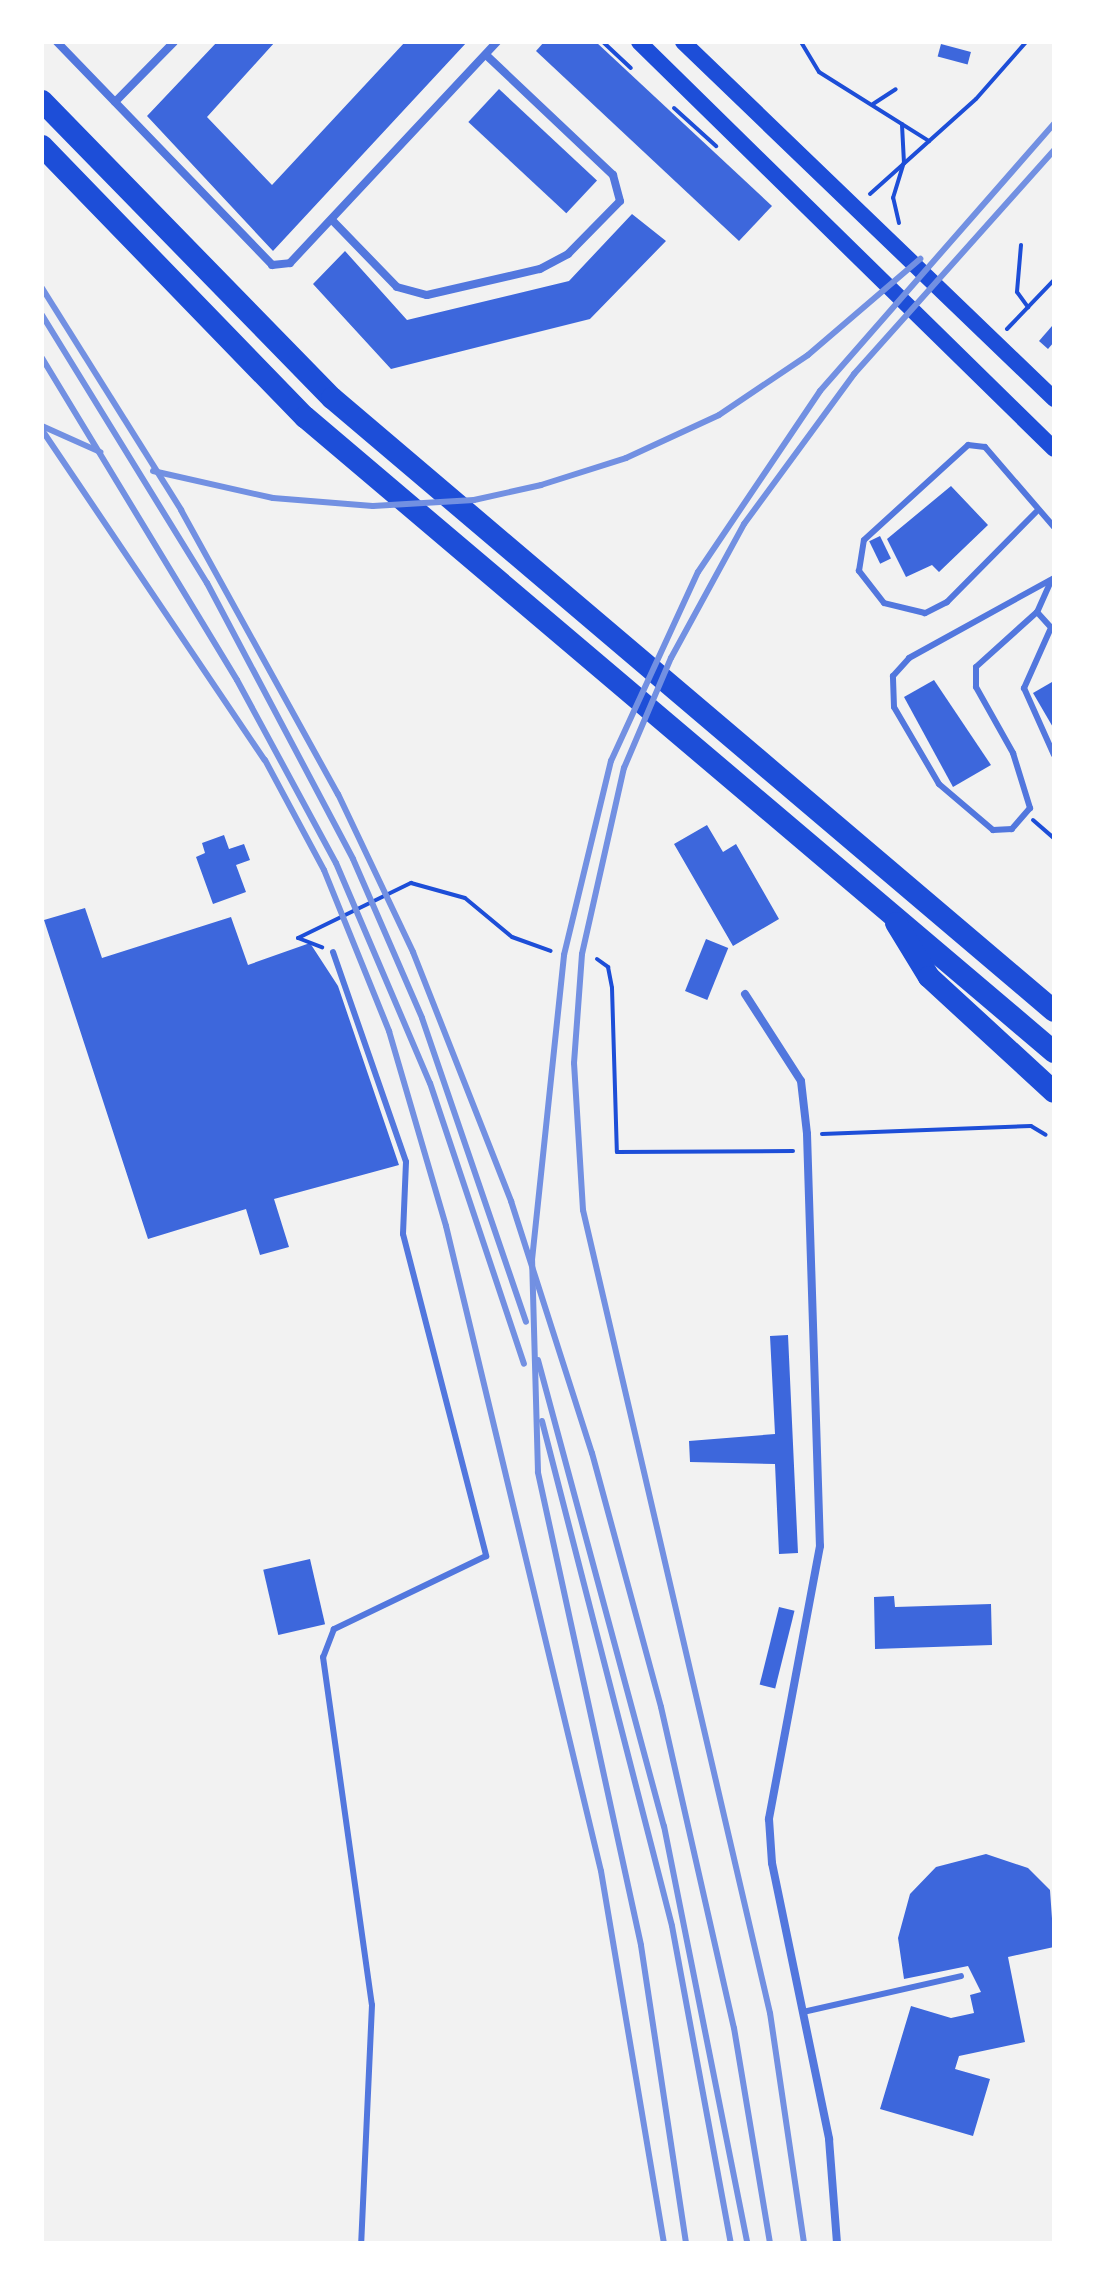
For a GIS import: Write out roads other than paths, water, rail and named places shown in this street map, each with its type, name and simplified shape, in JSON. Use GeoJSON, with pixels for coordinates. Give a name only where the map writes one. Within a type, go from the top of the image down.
{"type":"FeatureCollection","features":[{"type":"Feature","properties":{"kind":"highway"},"geometry":{"type":"LineString","coordinates":[[42,101],[332,398],[1054,1011]]}},
{"type":"Feature","properties":{"kind":"highway"},"geometry":{"type":"LineString","coordinates":[[42,146],[316,427],[885,905],[1054,1052]]}},
{"type":"Feature","properties":{"kind":"highway"},"geometry":{"type":"LineString","coordinates":[[885,905],[927,975],[1054,1092]]}},
{"type":"Feature","properties":{"kind":"highway"},"geometry":{"type":"LineString","coordinates":[[1008,971],[1054,1000]]}},
{"type":"Feature","properties":{"kind":"main road"},"geometry":{"type":"LineString","coordinates":[[639,42],[1054,449]]}},
{"type":"Feature","properties":{"kind":"main road"},"geometry":{"type":"LineString","coordinates":[[683,42],[1054,399]]}},
{"type":"Feature","properties":{"kind":"street"},"geometry":{"type":"LineString","coordinates":[[57,42],[263,261],[290,263],[497,42]]}},
{"type":"Feature","properties":{"kind":"street"},"geometry":{"type":"LineString","coordinates":[[115,102],[174,42]]}},
{"type":"Feature","properties":{"kind":"street"},"geometry":{"type":"LineString","coordinates":[[332,220],[397,287],[427,295],[540,269],[568,254],[620,201],[613,175],[486,55]]}},
{"type":"Feature","properties":{"kind":"street"},"geometry":{"type":"LineString","coordinates":[[745,994],[801,1081],[807,1134],[820,1546],[769,1819],[829,2139],[837,2243]]}},
{"type":"Feature","properties":{"kind":"lane"},"geometry":{"type":"LineString","coordinates":[[1036,512],[947,602],[925,613],[884,603],[859,571],[864,540],[968,445],[985,447],[1036,512],[1054,527]]}},
{"type":"Feature","properties":{"kind":"lane"},"geometry":{"type":"LineString","coordinates":[[1052,579],[1037,612],[982,658],[974,677],[1013,753],[1028,816],[1003,832],[960,806],[913,742],[892,693],[897,667],[1052,579]]}},
{"type":"Feature","properties":{"kind":"lane"},"geometry":{"type":"LineString","coordinates":[[1037,612],[1052,630],[1024,688],[1054,755]]}},
{"type":"Feature","properties":{"kind":"lane"},"geometry":{"type":"LineString","coordinates":[[333,952],[406,1162],[403,1234],[486,1556],[334,1629],[323,1657],[372,2005],[361,2243]]}},
{"type":"Feature","properties":{"kind":"lane"},"geometry":{"type":"LineString","coordinates":[[803,2012],[961,1976]]}},
{"type":"Feature","properties":{"kind":"railway"},"geometry":{"type":"LineString","coordinates":[[686,2243],[641,1945],[538,1472],[532,1260],[564,955],[611,761],[698,572],[820,391],[1054,124]]}},
{"type":"Feature","properties":{"kind":"railway"},"geometry":{"type":"LineString","coordinates":[[804,2243],[770,2013],[583,1210],[574,1063],[582,954],[624,768],[671,658],[744,524],[854,374],[1054,150]]}},
{"type":"Feature","properties":{"kind":"railway"},"geometry":{"type":"LineString","coordinates":[[153,471],[273,498],[373,506],[474,500],[541,485],[626,458],[719,415],[808,355],[920,259]]}},
{"type":"Feature","properties":{"kind":"railway"},"geometry":{"type":"LineString","coordinates":[[42,288],[181,510],[338,794],[413,952],[511,1201],[592,1453],[661,1707],[734,2028],[770,2243]]}},
{"type":"Feature","properties":{"kind":"railway"},"geometry":{"type":"LineString","coordinates":[[42,315],[207,583],[353,859],[422,1018],[526,1322]]}},
{"type":"Feature","properties":{"kind":"railway"},"geometry":{"type":"LineString","coordinates":[[42,358],[237,680],[336,863],[430,1083],[524,1364]]}},
{"type":"Feature","properties":{"kind":"railway"},"geometry":{"type":"LineString","coordinates":[[42,426],[100,452]]}},
{"type":"Feature","properties":{"kind":"railway"},"geometry":{"type":"LineString","coordinates":[[42,430],[265,760],[324,870],[389,1031],[446,1226],[601,1871],[664,2243]]}},
{"type":"Feature","properties":{"kind":"railway"},"geometry":{"type":"LineString","coordinates":[[538,1360],[664,1826],[747,2243]]}},
{"type":"Feature","properties":{"kind":"railway"},"geometry":{"type":"LineString","coordinates":[[542,1421],[672,1926],[731,2243]]}}]}
